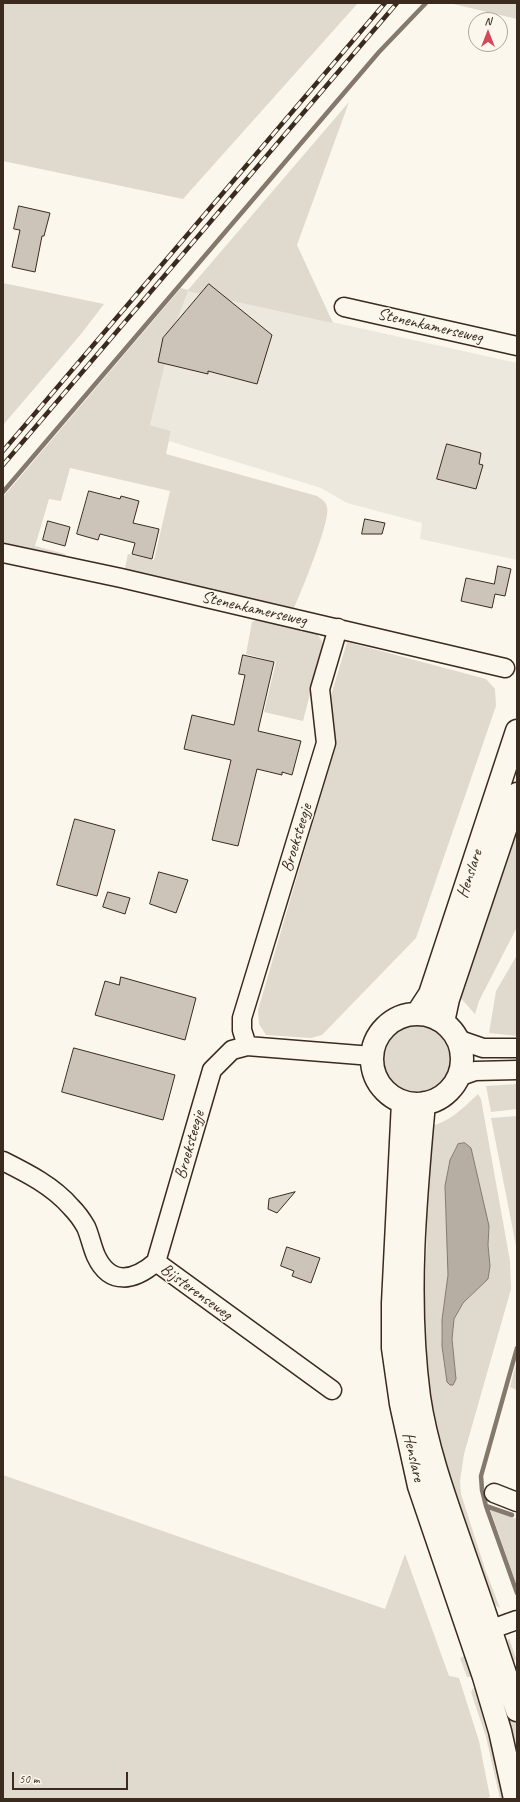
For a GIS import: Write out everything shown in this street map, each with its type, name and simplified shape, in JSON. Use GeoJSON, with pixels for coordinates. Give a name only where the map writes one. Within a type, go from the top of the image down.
{"type":"FeatureCollection","features":[{"type":"Feature","properties":{"kind":"street","name":"Stenenkamerseweg"},"geometry":{"type":"LineString","coordinates":[[344,307],[517,346]]}},
{"type":"Feature","properties":{"kind":"street","name":"Stenenkamerseweg"},"geometry":{"type":"LineString","coordinates":[[3,553],[338,628],[505,668]]}},
{"type":"Feature","properties":{"kind":"street","name":"Broeksteegje"},"geometry":{"type":"LineString","coordinates":[[247,1046],[242,1030],[242,1018],[326,743],[320,689],[338,628]]}},
{"type":"Feature","properties":{"kind":"street","name":"Henslare"},"geometry":{"type":"LineString","coordinates":[[417,1014],[430,994],[517,731]]}},
{"type":"Feature","properties":{"kind":"street","name":"Henslare"},"geometry":{"type":"LineString","coordinates":[[442,1022],[448,999],[517,794]]}},
{"type":"Feature","properties":{"kind":"street"},"geometry":{"type":"LineString","coordinates":[[417,1014],[426,1015],[442,1022],[457,1039],[462,1060],[458,1077],[448,1092],[433,1101],[424,1103],[403,1102],[392,1096],[383,1089],[376,1079],[372,1068],[372,1056],[376,1039],[386,1026],[400,1017],[417,1014]]}},
{"type":"Feature","properties":{"kind":"street"},"geometry":{"type":"LineString","coordinates":[[457,1039],[483,1048],[517,1048]]}},
{"type":"Feature","properties":{"kind":"street","name":"Broeksteegje"},"geometry":{"type":"LineString","coordinates":[[156,1262],[212,1070],[232,1050],[247,1046],[372,1056]]}},
{"type":"Feature","properties":{"kind":"street"},"geometry":{"type":"LineString","coordinates":[[458,1077],[475,1071],[517,1070]]}},
{"type":"Feature","properties":{"kind":"street","name":"Henslare"},"geometry":{"type":"LineString","coordinates":[[403,1102],[394,1251],[393,1348],[401,1404],[419,1486],[500,1731],[515,1799]]}},
{"type":"Feature","properties":{"kind":"street","name":"Henslare"},"geometry":{"type":"LineString","coordinates":[[424,1103],[413,1237],[414,1334],[419,1398],[438,1478],[491,1629],[517,1710]]}},
{"type":"Feature","properties":{"kind":"street","name":"Bijsterenseweg"},"geometry":{"type":"LineString","coordinates":[[3,1161],[48,1187],[71,1206],[86,1227],[96,1256],[107,1272],[113,1276],[122,1278],[133,1277],[156,1262],[332,1390]]}},
{"type":"Feature","properties":{"kind":"street"},"geometry":{"type":"LineString","coordinates":[[494,1493],[517,1502]]}},
{"type":"Feature","properties":{"kind":"street"},"geometry":{"type":"LineString","coordinates":[[470,1637],[517,1620]]}},
{"type":"Feature","properties":{"kind":"shaded area"},"geometry":{"type":"Polygon","coordinates":[[[3,3],[358,3],[183,199],[3,161],[3,3]]]}},
{"type":"Feature","properties":{"kind":"shaded area"},"geometry":{"type":"Polygon","coordinates":[[[449,3],[517,3],[517,19],[508,17],[508,12],[487,12],[449,3]]]}},
{"type":"Feature","properties":{"kind":"shaded area"},"geometry":{"type":"Polygon","coordinates":[[[349,102],[297,245],[333,323],[188,291],[174,328],[150,425],[171,431],[166,454],[317,496],[324,502],[327,507],[327,515],[320,542],[293,611],[124,573],[128,554],[154,560],[170,491],[70,468],[61,501],[49,499],[35,546],[65,554],[64,561],[3,547],[3,497],[181,288],[188,290],[349,102]]]}},
{"type":"Feature","properties":{"kind":"shaded area"},"geometry":{"type":"Polygon","coordinates":[[[3,283],[104,304],[81,334],[3,425],[3,283]]]}},
{"type":"Feature","properties":{"kind":"shaded area"},"geometry":{"type":"Polygon","coordinates":[[[188,290],[517,363],[517,560],[420,539],[422,523],[347,503],[321,488],[169,441],[171,431],[150,425],[175,325],[188,290]]]}},
{"type":"Feature","properties":{"kind":"shaded area"},"geometry":{"type":"Polygon","coordinates":[[[256,620],[317,634],[322,641],[322,648],[303,721],[264,712],[276,662],[246,654],[252,622],[256,620]]]}},
{"type":"Feature","properties":{"kind":"shaded area"},"geometry":{"type":"Polygon","coordinates":[[[347,642],[486,679],[495,689],[496,706],[416,938],[322,1035],[311,1038],[266,1035],[259,1024],[258,1010],[336,743],[330,699],[347,642]]]}},
{"type":"Feature","properties":{"kind":"shaded area"},"geometry":{"type":"Polygon","coordinates":[[[517,819],[517,927],[479,1001],[475,1014],[458,995],[517,819]]]}},
{"type":"Feature","properties":{"kind":"shaded area"},"geometry":{"type":"Polygon","coordinates":[[[517,955],[517,1036],[489,1033],[496,991],[517,955]]]}},
{"type":"Feature","properties":{"kind":"shaded area"},"geometry":{"type":"Polygon","coordinates":[[[417,1023],[430,1026],[442,1033],[449,1045],[452,1058],[449,1071],[442,1083],[430,1090],[417,1093],[404,1090],[392,1083],[385,1071],[382,1058],[385,1045],[392,1033],[404,1026],[417,1023]]]}},
{"type":"Feature","properties":{"kind":"shaded area"},"geometry":{"type":"Polygon","coordinates":[[[517,1084],[517,1109],[491,1112],[486,1086],[517,1084]]]}},
{"type":"Feature","properties":{"kind":"shaded area"},"geometry":{"type":"Polygon","coordinates":[[[478,1094],[481,1099],[510,1261],[511,1289],[464,1454],[460,1481],[461,1494],[485,1569],[500,1608],[490,1602],[445,1482],[422,1369],[427,1232],[424,1209],[427,1127],[449,1119],[478,1094]],[[458,1144],[451,1157],[447,1172],[446,1207],[448,1275],[441,1336],[444,1354],[456,1379],[452,1339],[454,1319],[463,1303],[488,1279],[490,1266],[488,1245],[489,1226],[471,1148],[458,1144]]]}},
{"type":"Feature","properties":{"kind":"shaded area"},"geometry":{"type":"Polygon","coordinates":[[[517,1116],[517,1251],[491,1118],[517,1116]]]}},
{"type":"Feature","properties":{"kind":"shaded area"},"geometry":{"type":"Polygon","coordinates":[[[465,1143],[471,1148],[489,1226],[488,1245],[490,1266],[488,1279],[463,1303],[454,1319],[452,1339],[456,1379],[453,1385],[450,1385],[447,1382],[442,1346],[442,1320],[448,1275],[445,1186],[450,1160],[458,1144],[465,1143]]]}},
{"type":"Feature","properties":{"kind":"shaded area"},"geometry":{"type":"Polygon","coordinates":[[[517,1360],[517,1390],[510,1387],[517,1360]]]}},
{"type":"Feature","properties":{"kind":"shaded area"},"geometry":{"type":"Polygon","coordinates":[[[3,1475],[385,1609],[405,1554],[449,1676],[459,1678],[479,1741],[490,1797],[486,1799],[3,1799],[3,1475]]]}},
{"type":"Feature","properties":{"kind":"shaded area"},"geometry":{"type":"Polygon","coordinates":[[[490,1509],[517,1519],[517,1586],[516,1583],[490,1509]]]}},
{"type":"Feature","properties":{"kind":"shaded area"},"geometry":{"type":"Polygon","coordinates":[[[509,1638],[516,1658],[514,1663],[508,1665],[505,1645],[509,1638]]]}},
{"type":"Feature","properties":{"kind":"shaded area"},"geometry":{"type":"Polygon","coordinates":[[[466,1655],[474,1677],[467,1677],[460,1658],[466,1655]]]}},
{"type":"Feature","properties":{"kind":"shaded area"},"geometry":{"type":"Polygon","coordinates":[[[500,1676],[517,1722],[517,1788],[508,1742],[500,1676]]]}},
{"type":"Feature","properties":{"kind":"shaded area"},"geometry":{"type":"Polygon","coordinates":[[[476,1684],[510,1799],[500,1799],[486,1737],[471,1692],[476,1684]]]}},
{"type":"Feature","properties":{"kind":"building"},"geometry":{"type":"Polygon","coordinates":[[[19,206],[50,213],[44,236],[42,236],[35,272],[12,267],[20,230],[14,229],[19,206]]]}},
{"type":"Feature","properties":{"kind":"building"},"geometry":{"type":"Polygon","coordinates":[[[209,284],[272,335],[257,384],[208,371],[208,374],[158,362],[163,338],[209,284]]]}},
{"type":"Feature","properties":{"kind":"building"},"geometry":{"type":"Polygon","coordinates":[[[447,444],[481,453],[479,464],[483,465],[476,489],[437,479],[447,444]]]}},
{"type":"Feature","properties":{"kind":"building"},"geometry":{"type":"Polygon","coordinates":[[[89,491],[120,499],[121,496],[139,501],[133,523],[159,529],[152,559],[132,554],[135,543],[100,534],[98,540],[77,534],[89,491]]]}},
{"type":"Feature","properties":{"kind":"building"},"geometry":{"type":"Polygon","coordinates":[[[365,519],[385,523],[382,534],[362,534],[365,519]]]}},
{"type":"Feature","properties":{"kind":"building"},"geometry":{"type":"Polygon","coordinates":[[[48,521],[70,527],[65,546],[43,540],[48,521]]]}},
{"type":"Feature","properties":{"kind":"building"},"geometry":{"type":"Polygon","coordinates":[[[498,566],[511,569],[505,596],[495,594],[492,608],[461,601],[466,578],[494,584],[498,566]]]}},
{"type":"Feature","properties":{"kind":"building"},"geometry":{"type":"Polygon","coordinates":[[[243,655],[274,662],[258,731],[301,741],[292,775],[282,772],[282,775],[257,769],[238,846],[212,840],[231,760],[184,749],[192,715],[234,725],[245,675],[239,674],[243,655]]]}},
{"type":"Feature","properties":{"kind":"building"},"geometry":{"type":"Polygon","coordinates":[[[75,819],[115,830],[97,896],[57,885],[75,819]]]}},
{"type":"Feature","properties":{"kind":"building"},"geometry":{"type":"Polygon","coordinates":[[[159,872],[188,880],[176,913],[150,904],[159,872]]]}},
{"type":"Feature","properties":{"kind":"building"},"geometry":{"type":"Polygon","coordinates":[[[108,892],[130,898],[125,914],[103,907],[108,892]]]}},
{"type":"Feature","properties":{"kind":"building"},"geometry":{"type":"Polygon","coordinates":[[[121,977],[196,998],[185,1040],[95,1015],[105,981],[119,985],[121,977]]]}},
{"type":"Feature","properties":{"kind":"building"},"geometry":{"type":"Polygon","coordinates":[[[74,1048],[175,1075],[163,1120],[62,1092],[74,1048]]]}},
{"type":"Feature","properties":{"kind":"building"},"geometry":{"type":"Polygon","coordinates":[[[295,1192],[277,1213],[268,1209],[269,1199],[295,1192]]]}},
{"type":"Feature","properties":{"kind":"building"},"geometry":{"type":"Polygon","coordinates":[[[287,1247],[320,1258],[311,1283],[292,1276],[294,1271],[281,1266],[287,1247]]]}},
{"type":"Feature","properties":{"kind":"waterway"},"geometry":{"type":"LineString","coordinates":[[3,492],[379,52],[426,3]]}},
{"type":"Feature","properties":{"kind":"waterway"},"geometry":{"type":"LineString","coordinates":[[517,1348],[481,1476],[482,1490],[486,1506],[517,1593]]}},
{"type":"Feature","properties":{"kind":"waterway"},"geometry":{"type":"LineString","coordinates":[[486,1506],[512,1515]]}},
{"type":"Feature","properties":{"kind":"railway"},"geometry":{"type":"LineString","coordinates":[[3,451],[385,3]]}},
{"type":"Feature","properties":{"kind":"railway"},"geometry":{"type":"LineString","coordinates":[[3,465],[397,3]]}}]}
